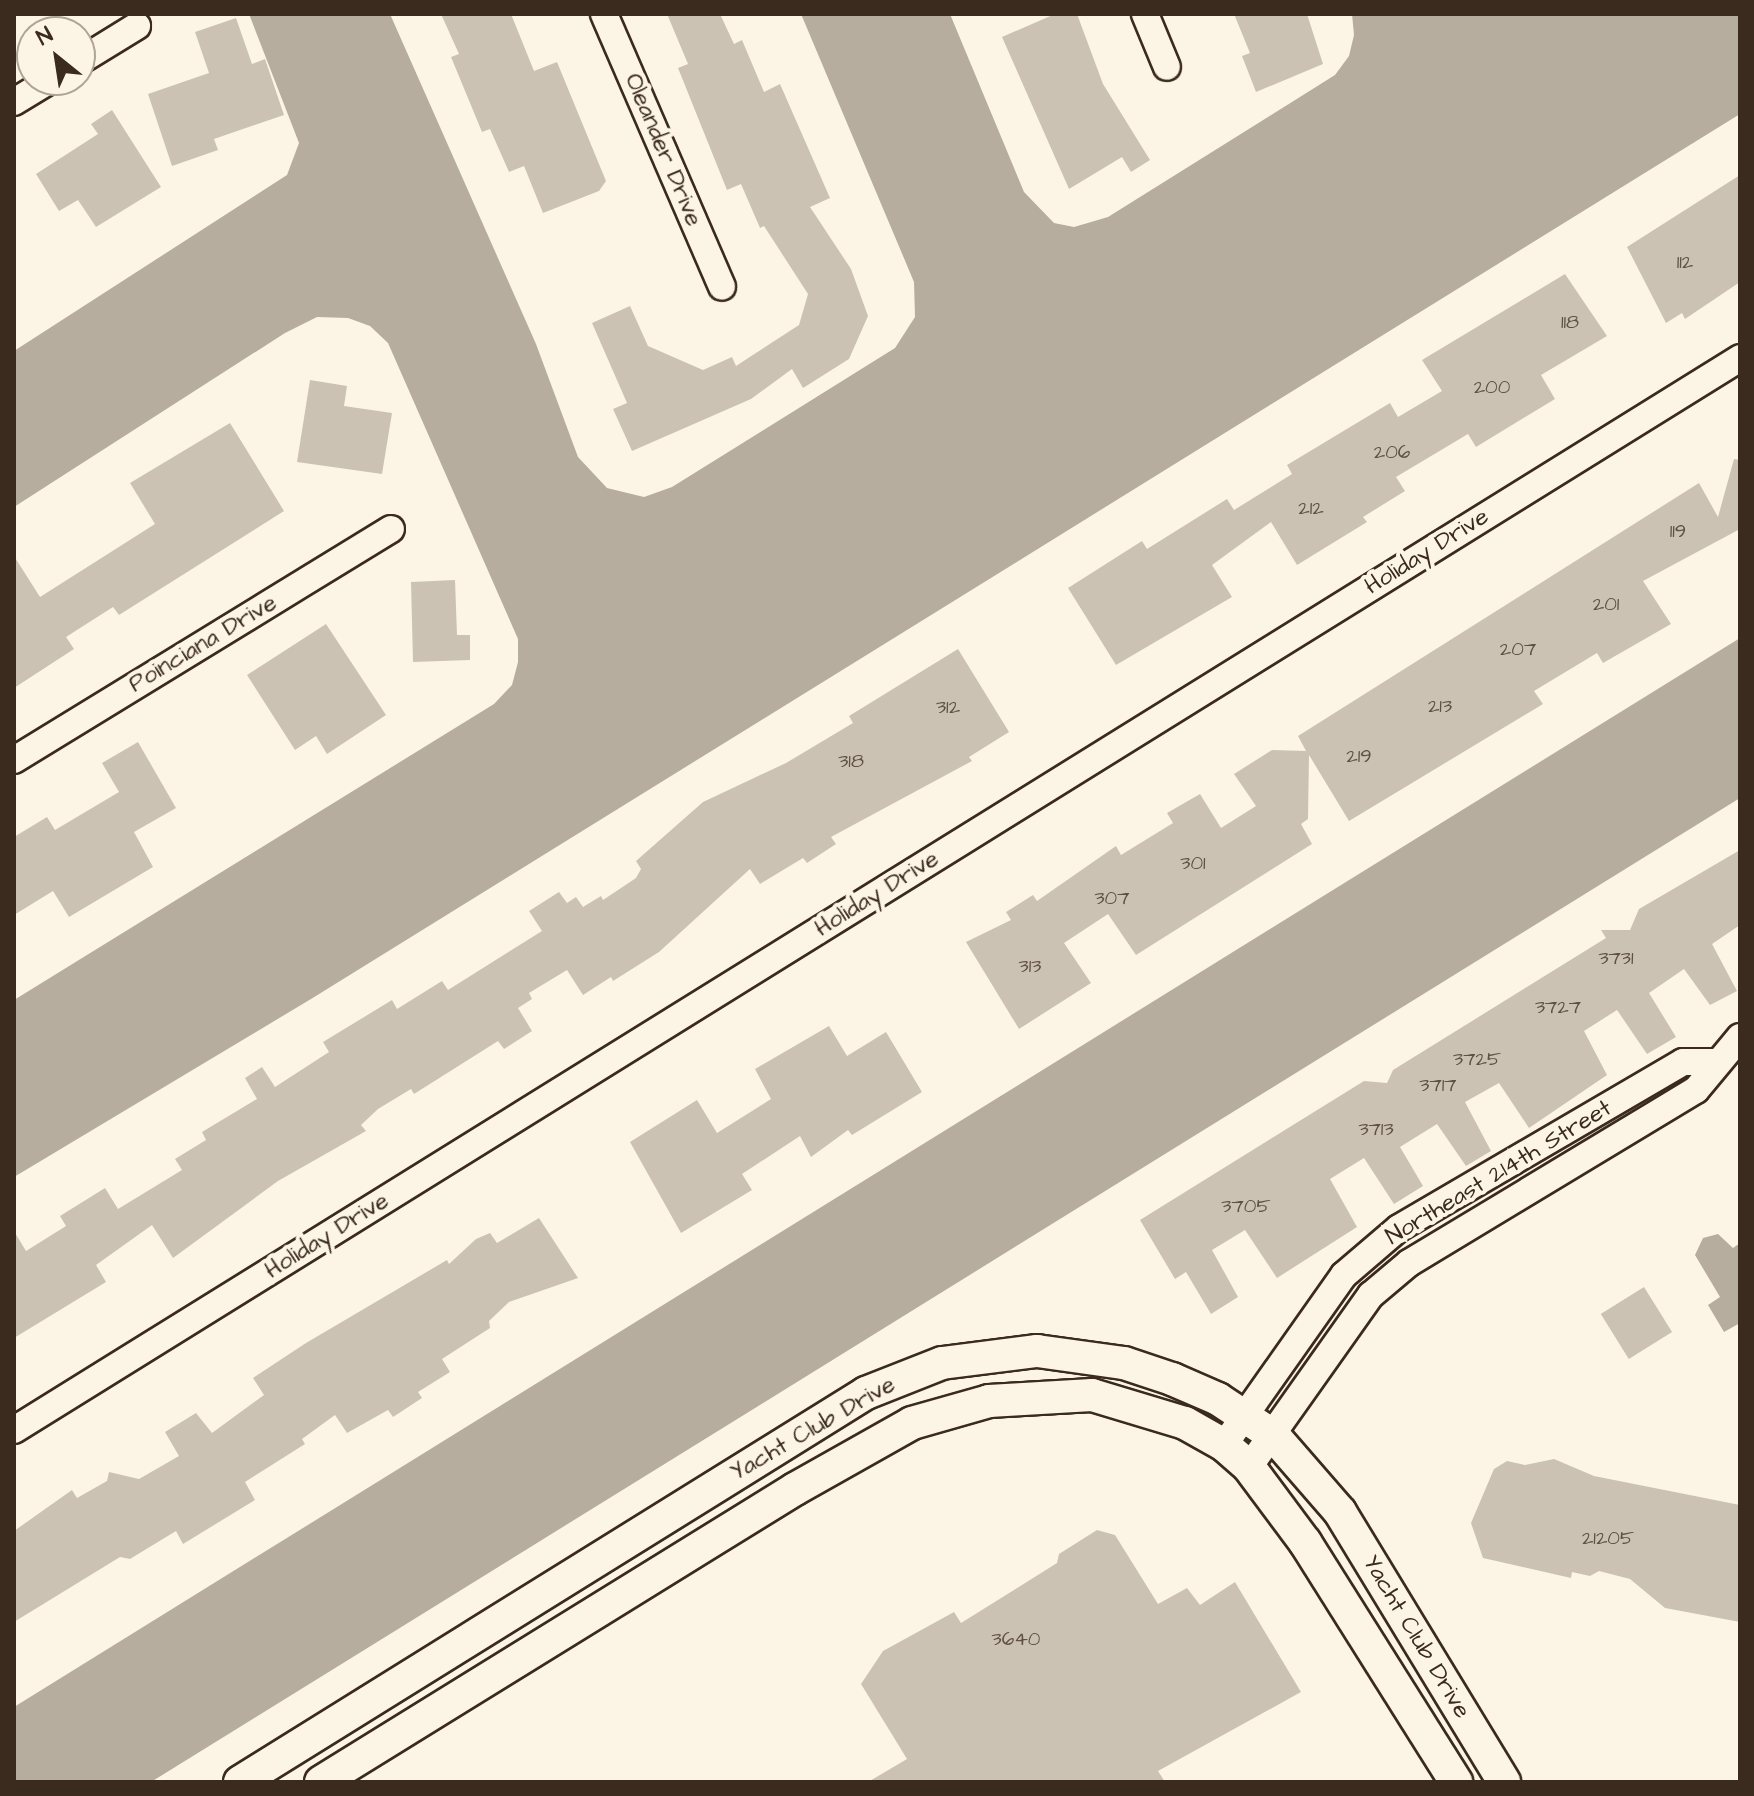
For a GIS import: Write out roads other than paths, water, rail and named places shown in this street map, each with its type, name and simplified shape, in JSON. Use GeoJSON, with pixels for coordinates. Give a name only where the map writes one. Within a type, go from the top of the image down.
{"type":"FeatureCollection","features":[{"type":"Feature","properties":{"kind":"street","name":"Oleander Drive"},"geometry":{"type":"LineString","coordinates":[[604,14],[722,287]]}},
{"type":"Feature","properties":{"kind":"street"},"geometry":{"type":"LineString","coordinates":[[1145,14],[1167,67]]}},
{"type":"Feature","properties":{"kind":"street"},"geometry":{"type":"LineString","coordinates":[[96,51],[137,26]]}},
{"type":"Feature","properties":{"kind":"street","name":"Holiday Drive"},"geometry":{"type":"LineString","coordinates":[[14,1430],[1740,358]]}},
{"type":"Feature","properties":{"kind":"street","name":"Poinciana Drive"},"geometry":{"type":"LineString","coordinates":[[14,760],[391,529]]}},
{"type":"Feature","properties":{"kind":"street","name":"Northeast 214th Street"},"geometry":{"type":"LineString","coordinates":[[1249,1467],[1274,1436],[1371,1295],[1409,1263],[1696,1090],[1740,1037]]}},
{"type":"Feature","properties":{"kind":"street","name":"Northeast 214th Street"},"geometry":{"type":"LineString","coordinates":[[1224,1445],[1344,1275],[1399,1228],[1683,1062],[1718,1062]]}},
{"type":"Feature","properties":{"kind":"street"},"geometry":{"type":"LineString","coordinates":[[1344,1275],[1371,1295]]}},
{"type":"Feature","properties":{"kind":"street","name":"Yacht Club Drive"},"geometry":{"type":"LineString","coordinates":[[240,1782],[866,1393],[899,1377],[986,1355],[1037,1351],[1083,1356],[1172,1379],[1274,1436],[1340,1512],[1504,1782]]}},
{"type":"Feature","properties":{"kind":"street","name":"Yacht Club Drive"},"geometry":{"type":"LineString","coordinates":[[321,1782],[795,1489],[912,1423],[989,1401],[1092,1395],[1149,1409],[1224,1445],[1249,1467],[1305,1542],[1456,1782]]}}]}
